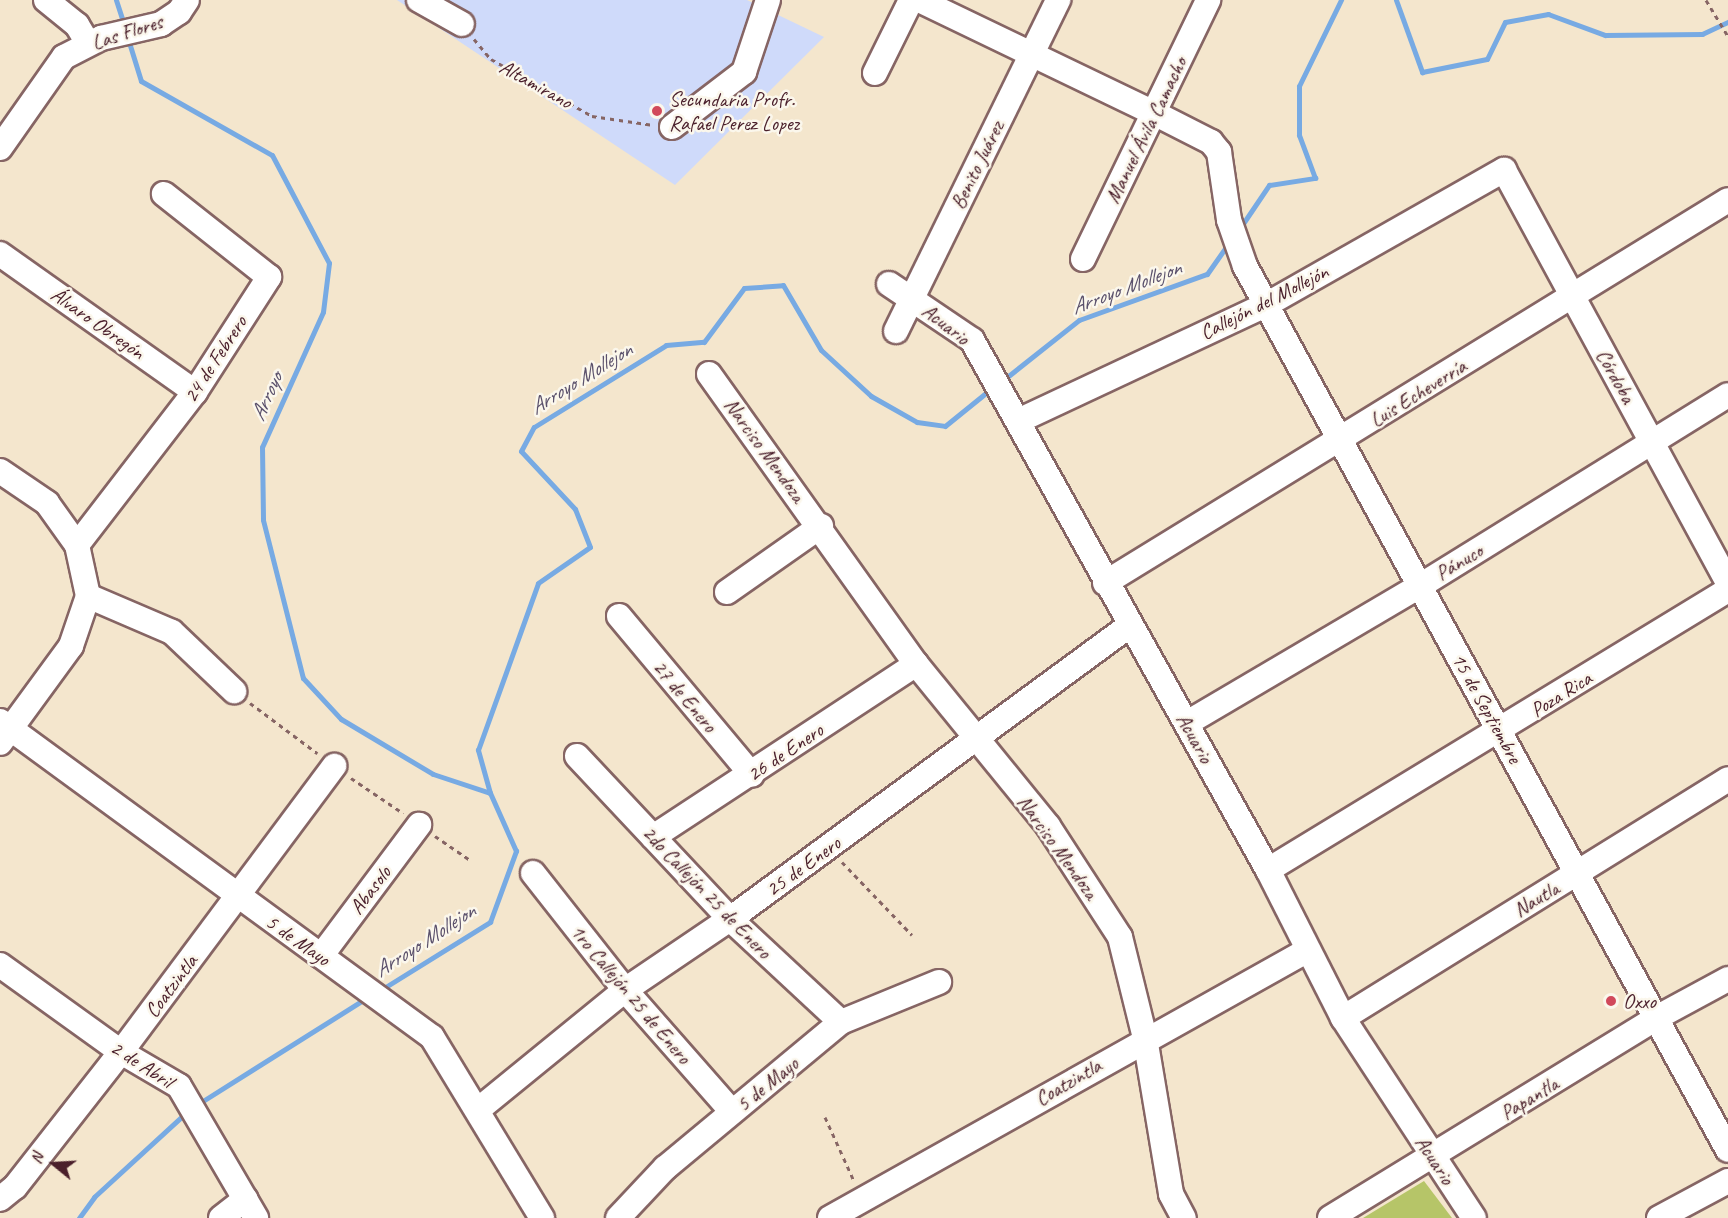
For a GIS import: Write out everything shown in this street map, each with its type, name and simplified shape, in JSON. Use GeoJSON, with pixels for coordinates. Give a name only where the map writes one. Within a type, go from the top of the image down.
{"type":"FeatureCollection","features":[{"type":"Feature","properties":{"kind":"street"},"geometry":{"type":"LineString","coordinates":[[46,0],[94,40]]}},
{"type":"Feature","properties":{"kind":"street","name":"Las Flores"},"geometry":{"type":"LineString","coordinates":[[0,148],[64,57],[94,40],[160,24],[179,12],[187,0]]}},
{"type":"Feature","properties":{"kind":"street"},"geometry":{"type":"LineString","coordinates":[[419,0],[462,24]]}},
{"type":"Feature","properties":{"kind":"street"},"geometry":{"type":"LineString","coordinates":[[672,127],[744,72],[768,0]]}},
{"type":"Feature","properties":{"kind":"street"},"geometry":{"type":"LineString","coordinates":[[875,73],[910,0]]}},
{"type":"Feature","properties":{"kind":"street"},"geometry":{"type":"LineString","coordinates":[[919,0],[1031,56],[1154,113]]}},
{"type":"Feature","properties":{"kind":"street","name":"Benito Juárez"},"geometry":{"type":"LineString","coordinates":[[896,331],[1058,0]]}},
{"type":"Feature","properties":{"kind":"street","name":"Manuel Ávila Camacho"},"geometry":{"type":"LineString","coordinates":[[1083,259],[1208,0]]}},
{"type":"Feature","properties":{"kind":"street","name":"15 de Septiembre"},"geometry":{"type":"LineString","coordinates":[[1154,113],[1212,142],[1219,152],[1229,220],[1245,266],[1728,1150]]}},
{"type":"Feature","properties":{"kind":"street","name":"Córdoba"},"geometry":{"type":"LineString","coordinates":[[1504,170],[1728,582]]}},
{"type":"Feature","properties":{"kind":"street","name":"Callejón del Mollejón"},"geometry":{"type":"LineString","coordinates":[[1018,421],[1266,305],[1504,170]]}},
{"type":"Feature","properties":{"kind":"street","name":"24 de Febrero"},"geometry":{"type":"LineString","coordinates":[[77,545],[195,392],[268,277],[164,194]]}},
{"type":"Feature","properties":{"kind":"street","name":"Luis Echeverría"},"geometry":{"type":"LineString","coordinates":[[1105,583],[1341,441],[1728,200]]}},
{"type":"Feature","properties":{"kind":"street","name":"Álvaro Obregón"},"geometry":{"type":"LineString","coordinates":[[0,254],[195,392]]}},
{"type":"Feature","properties":{"kind":"street","name":"Acuario"},"geometry":{"type":"LineString","coordinates":[[889,284],[972,340],[1005,396],[1129,626],[1187,723],[1268,870],[1343,1018],[1474,1218]]}},
{"type":"Feature","properties":{"kind":"street","name":"Narciso Mendoza"},"geometry":{"type":"LineString","coordinates":[[709,374],[821,526],[916,664],[975,740],[1048,826],[1120,936],[1144,1038],[1171,1194],[1184,1218]]}},
{"type":"Feature","properties":{"kind":"street","name":"Pánuco"},"geometry":{"type":"LineString","coordinates":[[1187,723],[1420,586],[1653,444],[1728,395]]}},
{"type":"Feature","properties":{"kind":"street"},"geometry":{"type":"LineString","coordinates":[[0,471],[47,503],[77,545],[88,597],[71,646],[4,731]]}},
{"type":"Feature","properties":{"kind":"street"},"geometry":{"type":"LineString","coordinates":[[727,592],[821,526]]}},
{"type":"Feature","properties":{"kind":"street","name":"Poza Rica"},"geometry":{"type":"LineString","coordinates":[[1268,870],[1500,732],[1728,590]]}},
{"type":"Feature","properties":{"kind":"street"},"geometry":{"type":"LineString","coordinates":[[88,597],[172,632],[234,691]]}},
{"type":"Feature","properties":{"kind":"street","name":"27 de Enero"},"geometry":{"type":"LineString","coordinates":[[619,616],[752,775]]}},
{"type":"Feature","properties":{"kind":"street","name":"25 de Enero"},"geometry":{"type":"LineString","coordinates":[[479,1109],[625,990],[730,919],[1129,626]]}},
{"type":"Feature","properties":{"kind":"street","name":"26 de Enero"},"geometry":{"type":"LineString","coordinates":[[653,837],[752,775],[916,664]]}},
{"type":"Feature","properties":{"kind":"street","name":"5 de Mayo"},"geometry":{"type":"LineString","coordinates":[[4,731],[432,1037],[544,1216]]}},
{"type":"Feature","properties":{"kind":"street","name":"2do Callejón 25 de Enero"},"geometry":{"type":"LineString","coordinates":[[577,756],[653,837],[694,876],[730,919],[841,1022]]}},
{"type":"Feature","properties":{"kind":"street","name":"Coatzintla"},"geometry":{"type":"LineString","coordinates":[[0,1199],[15,1187],[121,1052],[238,898],[334,766]]}},
{"type":"Feature","properties":{"kind":"street","name":"Nautla"},"geometry":{"type":"LineString","coordinates":[[1343,1018],[1728,779]]}},
{"type":"Feature","properties":{"kind":"street","name":"Abasolo"},"geometry":{"type":"LineString","coordinates":[[328,962],[419,825]]}},
{"type":"Feature","properties":{"kind":"street","name":"1ro Callejón 25 de Enero"},"geometry":{"type":"LineString","coordinates":[[533,873],[625,990],[732,1112]]}},
{"type":"Feature","properties":{"kind":"street","name":"Coatzintla"},"geometry":{"type":"LineString","coordinates":[[830,1218],[1144,1038],[1308,950]]}},
{"type":"Feature","properties":{"kind":"street","name":"2 de Abril"},"geometry":{"type":"LineString","coordinates":[[0,965],[121,1052],[178,1086],[250,1209],[220,1218]]}},
{"type":"Feature","properties":{"kind":"street","name":"Papantla"},"geometry":{"type":"LineString","coordinates":[[1330,1218],[1433,1157],[1656,1018],[1728,979]]}},
{"type":"Feature","properties":{"kind":"street","name":"5 de Mayo"},"geometry":{"type":"LineString","coordinates":[[618,1218],[664,1168],[841,1022],[939,982]]}},
{"type":"Feature","properties":{"kind":"street"},"geometry":{"type":"LineString","coordinates":[[1659,1218],[1728,1180]]}},
{"type":"Feature","properties":{"kind":"path"},"geometry":{"type":"LineString","coordinates":[[1706,0],[1728,36]]}},
{"type":"Feature","properties":{"kind":"path","name":"Altamirano"},"geometry":{"type":"LineString","coordinates":[[462,24],[491,59],[592,116],[672,127]]}},
{"type":"Feature","properties":{"kind":"path"},"geometry":{"type":"LineString","coordinates":[[828,848],[912,935]]}},
{"type":"Feature","properties":{"kind":"path"},"geometry":{"type":"LineString","coordinates":[[825,1117],[862,1199]]}},
{"type":"Feature","properties":{"kind":"shaded area","name":"Secundaria Profr. Rafael Perez Lopez"},"geometry":{"type":"Polygon","coordinates":[[[397,0],[747,0],[824,37],[675,185],[397,0]]]}},
{"type":"Feature","properties":{"kind":"green space"},"geometry":{"type":"Polygon","coordinates":[[[1424,1181],[1452,1218],[1363,1218],[1424,1181]]]}},
{"type":"Feature","properties":{"kind":"waterway","name":"Arroyo"},"geometry":{"type":"LineString","coordinates":[[116,0],[125,27]]}},
{"type":"Feature","properties":{"kind":"waterway","name":"Arroyo Mollejon"},"geometry":{"type":"LineString","coordinates":[[1240,228],[1269,185],[1315,178],[1299,135],[1299,86],[1341,0]]}},
{"type":"Feature","properties":{"kind":"waterway","name":"Arroyo Mollejon"},"geometry":{"type":"LineString","coordinates":[[1396,0],[1422,72],[1487,59],[1505,22],[1548,14],[1605,35],[1702,34],[1728,22]]}},
{"type":"Feature","properties":{"kind":"waterway","name":"Arroyo"},"geometry":{"type":"LineString","coordinates":[[128,39],[141,81],[272,155],[329,263],[323,312],[262,447],[263,520],[303,678],[341,719],[433,774],[490,793]]}},
{"type":"Feature","properties":{"kind":"waterway","name":"Arroyo Mollejon"},"geometry":{"type":"LineString","coordinates":[[1002,381],[1079,320],[1207,274],[1229,243]]}},
{"type":"Feature","properties":{"kind":"waterway","name":"Arroyo Mollejon"},"geometry":{"type":"LineString","coordinates":[[379,991],[490,922],[516,851],[490,793],[478,750],[538,583],[590,547],[575,509],[521,451],[534,427],[666,345],[704,342],[744,288],[783,285],[821,350],[871,396],[917,422],[945,426],[992,388]]}},
{"type":"Feature","properties":{"kind":"waterway","name":"Arroyo Mollejon"},"geometry":{"type":"LineString","coordinates":[[198,1104],[368,997]]}},
{"type":"Feature","properties":{"kind":"waterway","name":"Arroyo Mollejon"},"geometry":{"type":"LineString","coordinates":[[79,1218],[94,1197],[188,1111]]}},
{"type":"Feature","properties":{"kind":"place","name":"Secundaria Profr. Rafael Perez Lopez"},"geometry":{"type":"Point","coordinates":[657,111]}},
{"type":"Feature","properties":{"kind":"place","name":"Oxxo"},"geometry":{"type":"Point","coordinates":[1611,1001]}}]}
